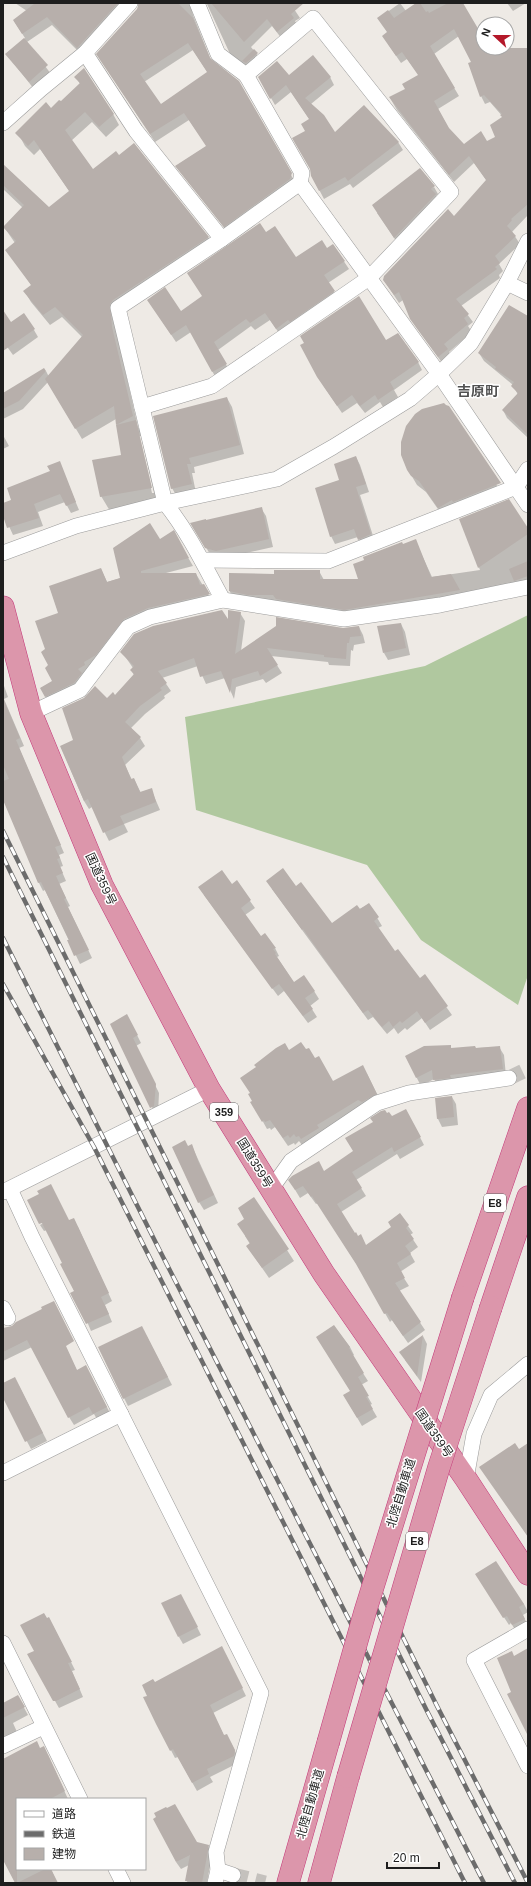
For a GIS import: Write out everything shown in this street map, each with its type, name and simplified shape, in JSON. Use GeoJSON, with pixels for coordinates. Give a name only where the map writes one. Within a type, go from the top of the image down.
{"type":"FeatureCollection","features":[{"type":"Feature","properties":{"kind":"highway","name":"国道359号"},"geometry":{"type":"LineString","coordinates":[[3,607],[31,713],[102,885],[209,1089],[324,1274],[466,1479],[528,1574]]}},
{"type":"Feature","properties":{"kind":"highway","name":"北陸自動車道"},"geometry":{"type":"LineString","coordinates":[[288,1883],[371,1590],[463,1298],[528,1108]]}},
{"type":"Feature","properties":{"kind":"highway","name":"E8"},"geometry":{"type":"LineString","coordinates":[[319,1883],[348,1777],[428,1506],[491,1307],[528,1197]]}},
{"type":"Feature","properties":{"kind":"street"},"geometry":{"type":"LineString","coordinates":[[3,123],[85,53],[130,3]]}},
{"type":"Feature","properties":{"kind":"street"},"geometry":{"type":"LineString","coordinates":[[197,3],[218,54],[246,75],[302,173],[300,183],[222,239],[118,308],[165,503],[179,521],[223,600]]}},
{"type":"Feature","properties":{"kind":"street"},"geometry":{"type":"LineString","coordinates":[[142,407],[212,386],[369,278],[451,192],[313,18],[246,75]]}},
{"type":"Feature","properties":{"kind":"street"},"geometry":{"type":"LineString","coordinates":[[85,53],[136,131],[222,239]]}},
{"type":"Feature","properties":{"kind":"street"},"geometry":{"type":"LineString","coordinates":[[300,183],[439,374],[528,505]]}},
{"type":"Feature","properties":{"kind":"street"},"geometry":{"type":"LineString","coordinates":[[3,553],[76,526],[165,503],[277,479],[333,447],[410,399],[471,343],[507,283],[528,241]]}},
{"type":"Feature","properties":{"kind":"street"},"geometry":{"type":"LineString","coordinates":[[507,283],[528,293]]}},
{"type":"Feature","properties":{"kind":"street"},"geometry":{"type":"LineString","coordinates":[[202,560],[328,560],[516,487],[528,469]]}},
{"type":"Feature","properties":{"kind":"street"},"geometry":{"type":"LineString","coordinates":[[31,713],[80,690],[128,627],[150,617],[223,600],[344,619],[440,605],[528,587]]}},
{"type":"Feature","properties":{"kind":"street"},"geometry":{"type":"LineString","coordinates":[[271,1189],[292,1160],[377,1103],[409,1093],[509,1078]]}},
{"type":"Feature","properties":{"kind":"street"},"geometry":{"type":"LineString","coordinates":[[209,1089],[6,1190],[121,1414],[261,1693],[216,1852],[217,1876],[233,1875]]}},
{"type":"Feature","properties":{"kind":"street"},"geometry":{"type":"LineString","coordinates":[[466,1479],[474,1434],[491,1395],[528,1364]]}},
{"type":"Feature","properties":{"kind":"street"},"geometry":{"type":"LineString","coordinates":[[3,1473],[121,1414]]}},
{"type":"Feature","properties":{"kind":"street"},"geometry":{"type":"LineString","coordinates":[[528,1629],[474,1660],[528,1766]]}},
{"type":"Feature","properties":{"kind":"street"},"geometry":{"type":"LineString","coordinates":[[3,1643],[43,1727],[79,1798]]}},
{"type":"Feature","properties":{"kind":"street"},"geometry":{"type":"LineString","coordinates":[[3,1746],[43,1727]]}},
{"type":"Feature","properties":{"kind":"street"},"geometry":{"type":"LineString","coordinates":[[116,1870],[123,1883]]}},
{"type":"Feature","properties":{"kind":"green space"},"geometry":{"type":"Polygon","coordinates":[[[528,615],[528,975],[518,1005],[421,940],[367,865],[196,810],[185,717],[425,666],[528,615]]]}},
{"type":"Feature","properties":{"kind":"building"},"geometry":{"type":"Polygon","coordinates":[[[32,3],[118,3],[77,48],[47,17],[22,34],[13,20],[34,4],[32,3]]]}},
{"type":"Feature","properties":{"kind":"building"},"geometry":{"type":"Polygon","coordinates":[[[139,3],[178,3],[193,18],[210,58],[239,81],[292,173],[290,179],[224,227],[175,166],[206,146],[184,113],[150,134],[96,54],[137,9],[139,3]],[[188,43],[140,74],[161,104],[207,72],[188,43]]]}},
{"type":"Feature","properties":{"kind":"building"},"geometry":{"type":"Polygon","coordinates":[[[211,3],[304,3],[291,14],[294,18],[277,32],[267,19],[244,42],[211,3]]]}},
{"type":"Feature","properties":{"kind":"building"},"geometry":{"type":"Polygon","coordinates":[[[416,3],[420,3],[426,12],[428,11],[429,13],[448,3],[463,3],[475,23],[475,56],[515,56],[515,48],[528,48],[528,204],[511,219],[512,220],[507,226],[516,236],[495,256],[500,263],[495,267],[497,269],[456,299],[469,314],[464,318],[468,324],[444,344],[448,349],[438,357],[410,319],[399,292],[394,295],[383,280],[384,276],[448,209],[454,216],[486,180],[469,156],[449,175],[389,97],[405,89],[402,84],[418,75],[402,52],[396,56],[382,36],[387,32],[377,18],[388,10],[394,18],[416,3]],[[454,29],[430,46],[455,88],[434,101],[449,128],[464,144],[481,131],[487,141],[495,137],[490,125],[502,117],[500,115],[502,114],[484,95],[480,97],[468,63],[471,62],[454,29]]]}},
{"type":"Feature","properties":{"kind":"building"},"geometry":{"type":"Polygon","coordinates":[[[24,38],[48,65],[29,82],[5,54],[24,38]]]}},
{"type":"Feature","properties":{"kind":"building"},"geometry":{"type":"Polygon","coordinates":[[[254,49],[258,53],[246,63],[242,61],[254,49]]]}},
{"type":"Feature","properties":{"kind":"building"},"geometry":{"type":"Polygon","coordinates":[[[313,55],[331,77],[305,98],[324,115],[335,132],[364,105],[399,142],[348,181],[345,177],[319,191],[311,176],[310,169],[292,138],[305,131],[301,124],[309,119],[286,85],[270,99],[258,77],[277,61],[289,75],[313,55]]]}},
{"type":"Feature","properties":{"kind":"building"},"geometry":{"type":"Polygon","coordinates":[[[84,68],[114,114],[99,127],[85,112],[65,130],[93,169],[116,151],[119,155],[134,143],[209,237],[113,300],[110,304],[112,327],[133,416],[116,425],[114,406],[75,429],[45,379],[83,335],[55,307],[43,315],[23,291],[31,285],[5,250],[16,241],[3,227],[24,205],[3,185],[3,164],[49,207],[69,191],[34,140],[28,146],[15,133],[46,102],[51,108],[59,100],[61,101],[80,83],[74,77],[84,68]]]}},
{"type":"Feature","properties":{"kind":"building"},"geometry":{"type":"Polygon","coordinates":[[[420,168],[435,186],[431,189],[436,194],[394,238],[372,205],[420,168]]]}},
{"type":"Feature","properties":{"kind":"building"},"geometry":{"type":"Polygon","coordinates":[[[260,223],[266,232],[275,226],[296,257],[322,240],[327,248],[333,244],[345,261],[324,275],[335,291],[290,322],[288,320],[276,329],[265,313],[250,323],[246,319],[214,342],[227,364],[212,372],[186,325],[171,335],[147,300],[165,287],[181,311],[202,296],[187,273],[260,223]]]}},
{"type":"Feature","properties":{"kind":"building"},"geometry":{"type":"Polygon","coordinates":[[[359,296],[386,340],[398,333],[419,362],[390,382],[394,389],[378,400],[375,395],[360,406],[352,395],[337,406],[317,377],[300,345],[304,343],[300,336],[359,296]]]}},
{"type":"Feature","properties":{"kind":"building"},"geometry":{"type":"Polygon","coordinates":[[[509,305],[528,316],[528,435],[502,410],[518,393],[511,386],[514,382],[495,369],[496,367],[478,353],[509,305]]]}},
{"type":"Feature","properties":{"kind":"building"},"geometry":{"type":"Polygon","coordinates":[[[3,310],[11,322],[24,313],[35,329],[3,351],[3,310]]]}},
{"type":"Feature","properties":{"kind":"building"},"geometry":{"type":"Polygon","coordinates":[[[44,368],[46,371],[19,401],[3,409],[3,393],[44,368]]]}},
{"type":"Feature","properties":{"kind":"building"},"geometry":{"type":"Polygon","coordinates":[[[227,397],[240,445],[189,458],[191,464],[187,464],[192,484],[171,489],[153,416],[227,397]]]}},
{"type":"Feature","properties":{"kind":"building"},"geometry":{"type":"Polygon","coordinates":[[[444,403],[449,406],[501,483],[453,502],[452,500],[438,508],[419,481],[411,476],[407,470],[401,455],[401,442],[406,426],[415,414],[422,409],[444,403]]]}},
{"type":"Feature","properties":{"kind":"building"},"geometry":{"type":"Polygon","coordinates":[[[136,420],[152,488],[100,497],[92,460],[121,455],[116,425],[136,420]]]}},
{"type":"Feature","properties":{"kind":"building"},"geometry":{"type":"Polygon","coordinates":[[[356,456],[366,484],[356,487],[371,534],[358,540],[354,529],[330,537],[315,488],[339,480],[334,464],[356,456]]]}},
{"type":"Feature","properties":{"kind":"building"},"geometry":{"type":"Polygon","coordinates":[[[60,461],[76,502],[66,506],[60,494],[34,504],[39,518],[7,528],[3,516],[3,503],[11,500],[7,488],[50,471],[47,466],[60,461]]]}},
{"type":"Feature","properties":{"kind":"building"},"geometry":{"type":"Polygon","coordinates":[[[509,499],[528,528],[528,534],[478,568],[459,519],[509,499]]]}},
{"type":"Feature","properties":{"kind":"building"},"geometry":{"type":"Polygon","coordinates":[[[262,507],[269,539],[216,551],[205,548],[190,523],[206,520],[262,507]]]}},
{"type":"Feature","properties":{"kind":"building"},"geometry":{"type":"Polygon","coordinates":[[[150,523],[160,539],[174,530],[189,558],[141,571],[141,573],[196,573],[200,585],[204,584],[210,594],[148,608],[124,619],[96,655],[84,662],[85,665],[78,669],[82,673],[74,683],[45,697],[40,688],[52,681],[45,668],[48,665],[41,652],[45,649],[35,621],[58,613],[49,586],[101,568],[107,582],[120,578],[113,548],[150,523]]]}},
{"type":"Feature","properties":{"kind":"building"},"geometry":{"type":"Polygon","coordinates":[[[416,539],[431,577],[451,574],[460,590],[344,610],[276,599],[273,595],[248,595],[229,591],[229,573],[274,574],[274,570],[320,570],[320,579],[358,579],[353,564],[364,560],[363,557],[402,542],[403,544],[416,539]]]}},
{"type":"Feature","properties":{"kind":"building"},"geometry":{"type":"Polygon","coordinates":[[[528,561],[528,576],[514,581],[509,569],[528,561]]]}},
{"type":"Feature","properties":{"kind":"building"},"geometry":{"type":"Polygon","coordinates":[[[222,610],[228,619],[228,610],[241,612],[235,654],[276,626],[276,617],[343,628],[359,626],[361,636],[350,637],[349,643],[347,643],[346,659],[267,648],[278,665],[260,676],[258,671],[232,679],[230,693],[221,671],[200,677],[194,658],[158,671],[167,683],[160,688],[162,690],[140,706],[125,722],[141,737],[122,757],[131,779],[134,778],[140,792],[152,788],[156,802],[120,816],[124,824],[103,833],[88,799],[84,801],[60,746],[73,740],[62,708],[84,698],[95,686],[107,698],[113,692],[115,695],[134,674],[130,670],[134,666],[120,652],[134,634],[153,626],[222,610]]]}},
{"type":"Feature","properties":{"kind":"building"},"geometry":{"type":"Polygon","coordinates":[[[401,623],[406,648],[383,653],[377,626],[401,623]]]}},
{"type":"Feature","properties":{"kind":"building"},"geometry":{"type":"Polygon","coordinates":[[[3,698],[20,738],[16,740],[61,845],[55,847],[60,858],[57,859],[63,873],[56,876],[66,898],[64,899],[89,950],[74,956],[67,940],[69,940],[41,882],[38,883],[3,800],[3,781],[9,779],[3,765],[3,698]]]}},
{"type":"Feature","properties":{"kind":"building"},"geometry":{"type":"Polygon","coordinates":[[[283,868],[296,886],[301,882],[332,923],[357,905],[360,909],[369,903],[379,917],[374,921],[395,951],[398,949],[420,978],[425,974],[448,1006],[425,1023],[417,1011],[402,1023],[400,1021],[393,1027],[389,1021],[382,1027],[368,1010],[363,1013],[303,929],[302,930],[266,881],[283,868]]]}},
{"type":"Feature","properties":{"kind":"building"},"geometry":{"type":"Polygon","coordinates":[[[222,870],[232,884],[237,880],[251,900],[241,908],[261,936],[265,933],[276,948],[273,949],[276,953],[275,954],[294,982],[304,975],[315,991],[305,998],[313,1009],[303,1016],[279,984],[272,989],[198,887],[222,870]]]}},
{"type":"Feature","properties":{"kind":"building"},"geometry":{"type":"Polygon","coordinates":[[[127,1014],[138,1035],[133,1038],[156,1084],[154,1106],[150,1108],[110,1024],[127,1014]]]}},
{"type":"Feature","properties":{"kind":"building"},"geometry":{"type":"Polygon","coordinates":[[[301,1042],[306,1049],[309,1048],[315,1058],[319,1056],[333,1081],[363,1065],[377,1094],[362,1102],[358,1100],[317,1125],[319,1128],[301,1139],[299,1136],[296,1137],[294,1134],[290,1138],[288,1135],[283,1138],[270,1120],[265,1122],[264,1120],[262,1122],[250,1102],[252,1101],[248,1094],[250,1093],[240,1078],[256,1067],[254,1065],[276,1048],[285,1043],[289,1050],[301,1042]]]}},
{"type":"Feature","properties":{"kind":"building"},"geometry":{"type":"Polygon","coordinates":[[[451,1045],[451,1048],[500,1046],[503,1069],[450,1075],[451,1078],[433,1080],[432,1070],[416,1078],[405,1056],[424,1046],[451,1045]]]}},
{"type":"Feature","properties":{"kind":"building"},"geometry":{"type":"Polygon","coordinates":[[[452,1096],[454,1117],[437,1119],[435,1098],[452,1096]]]}},
{"type":"Feature","properties":{"kind":"building"},"geometry":{"type":"Polygon","coordinates":[[[406,1109],[421,1137],[394,1152],[392,1147],[352,1172],[362,1188],[337,1204],[355,1233],[356,1232],[358,1236],[361,1234],[366,1245],[391,1227],[388,1222],[400,1213],[409,1225],[406,1228],[414,1239],[405,1246],[411,1254],[397,1263],[405,1278],[395,1283],[421,1322],[403,1336],[387,1313],[384,1314],[356,1264],[312,1196],[311,1197],[303,1186],[295,1190],[288,1180],[292,1176],[319,1161],[324,1171],[353,1151],[345,1138],[373,1122],[370,1118],[381,1111],[385,1110],[392,1116],[406,1109]]]}},
{"type":"Feature","properties":{"kind":"building"},"geometry":{"type":"Polygon","coordinates":[[[185,1140],[188,1146],[192,1144],[198,1161],[214,1195],[198,1203],[172,1147],[185,1140]]]}},
{"type":"Feature","properties":{"kind":"building"},"geometry":{"type":"Polygon","coordinates":[[[51,1184],[69,1220],[74,1218],[109,1293],[101,1297],[109,1314],[86,1324],[70,1293],[74,1291],[60,1264],[62,1263],[42,1223],[39,1224],[27,1200],[39,1194],[37,1191],[51,1184]]]}},
{"type":"Feature","properties":{"kind":"building"},"geometry":{"type":"Polygon","coordinates":[[[254,1197],[289,1249],[262,1268],[246,1246],[250,1243],[237,1224],[244,1219],[238,1208],[254,1197]]]}},
{"type":"Feature","properties":{"kind":"building"},"geometry":{"type":"Polygon","coordinates":[[[54,1301],[74,1341],[66,1346],[77,1370],[86,1365],[107,1407],[93,1414],[89,1407],[68,1418],[27,1340],[3,1352],[3,1328],[12,1326],[16,1322],[42,1309],[41,1307],[54,1301]]]}},
{"type":"Feature","properties":{"kind":"building"},"geometry":{"type":"Polygon","coordinates":[[[334,1325],[350,1347],[349,1348],[364,1373],[358,1377],[369,1396],[366,1397],[373,1409],[357,1418],[343,1395],[350,1391],[316,1337],[334,1325]]]}},
{"type":"Feature","properties":{"kind":"building"},"geometry":{"type":"Polygon","coordinates":[[[142,1326],[168,1377],[123,1399],[98,1347],[142,1326]]]}},
{"type":"Feature","properties":{"kind":"building"},"geometry":{"type":"Polygon","coordinates":[[[423,1335],[417,1376],[399,1352],[423,1335]]]}},
{"type":"Feature","properties":{"kind":"building"},"geometry":{"type":"Polygon","coordinates":[[[15,1377],[43,1433],[25,1442],[3,1398],[3,1383],[15,1377]]]}},
{"type":"Feature","properties":{"kind":"building"},"geometry":{"type":"Polygon","coordinates":[[[515,1443],[519,1449],[528,1443],[528,1537],[479,1467],[515,1443]]]}},
{"type":"Feature","properties":{"kind":"building"},"geometry":{"type":"Polygon","coordinates":[[[496,1561],[524,1604],[519,1607],[525,1619],[512,1625],[507,1616],[503,1618],[475,1574],[496,1561]]]}},
{"type":"Feature","properties":{"kind":"building"},"geometry":{"type":"Polygon","coordinates":[[[181,1594],[198,1627],[178,1637],[161,1603],[181,1594]]]}},
{"type":"Feature","properties":{"kind":"building"},"geometry":{"type":"Polygon","coordinates":[[[44,1613],[47,1618],[49,1617],[72,1662],[68,1663],[80,1689],[56,1701],[53,1701],[27,1654],[34,1651],[20,1625],[44,1613]]]}},
{"type":"Feature","properties":{"kind":"building"},"geometry":{"type":"Polygon","coordinates":[[[222,1646],[243,1688],[210,1705],[224,1735],[227,1734],[235,1750],[234,1756],[207,1769],[209,1774],[192,1783],[173,1749],[170,1751],[156,1724],[143,1697],[147,1696],[142,1685],[153,1679],[155,1682],[222,1646]]]}},
{"type":"Feature","properties":{"kind":"building"},"geometry":{"type":"Polygon","coordinates":[[[528,1648],[528,1736],[507,1694],[511,1692],[497,1658],[512,1651],[514,1656],[528,1648]]]}},
{"type":"Feature","properties":{"kind":"building"},"geometry":{"type":"Polygon","coordinates":[[[18,1695],[25,1707],[3,1718],[3,1703],[18,1695]]]}},
{"type":"Feature","properties":{"kind":"building"},"geometry":{"type":"Polygon","coordinates":[[[37,1741],[40,1748],[44,1746],[65,1791],[52,1798],[16,1798],[17,1883],[15,1883],[3,1860],[3,1759],[37,1741]]]}},
{"type":"Feature","properties":{"kind":"building"},"geometry":{"type":"Polygon","coordinates":[[[175,1804],[197,1842],[209,1845],[202,1883],[185,1881],[190,1855],[176,1862],[153,1819],[156,1817],[154,1813],[175,1804]]]}},
{"type":"Feature","properties":{"kind":"building"},"geometry":{"type":"Polygon","coordinates":[[[43,1870],[52,1870],[58,1883],[17,1883],[43,1870]]]}},
{"type":"Feature","properties":{"kind":"tunnel"},"geometry":{"type":"LineString","coordinates":[[509,1078],[528,1069]]}},
{"type":"Feature","properties":{"kind":"tunnel"},"geometry":{"type":"LineString","coordinates":[[233,1875],[265,1883]]}},
{"type":"Feature","properties":{"kind":"railway"},"geometry":{"type":"LineString","coordinates":[[3,831],[437,1706],[528,1883]]}},
{"type":"Feature","properties":{"kind":"railway"},"geometry":{"type":"LineString","coordinates":[[3,857],[427,1711],[515,1883]]}},
{"type":"Feature","properties":{"kind":"railway"},"geometry":{"type":"LineString","coordinates":[[3,938],[161,1253],[484,1883]]}},
{"type":"Feature","properties":{"kind":"railway"},"geometry":{"type":"LineString","coordinates":[[3,984],[94,1147],[465,1883]]}},
{"type":"Feature","properties":{"kind":"district","name":"吉原町"},"geometry":{"type":"Point","coordinates":[478,391]}}]}
